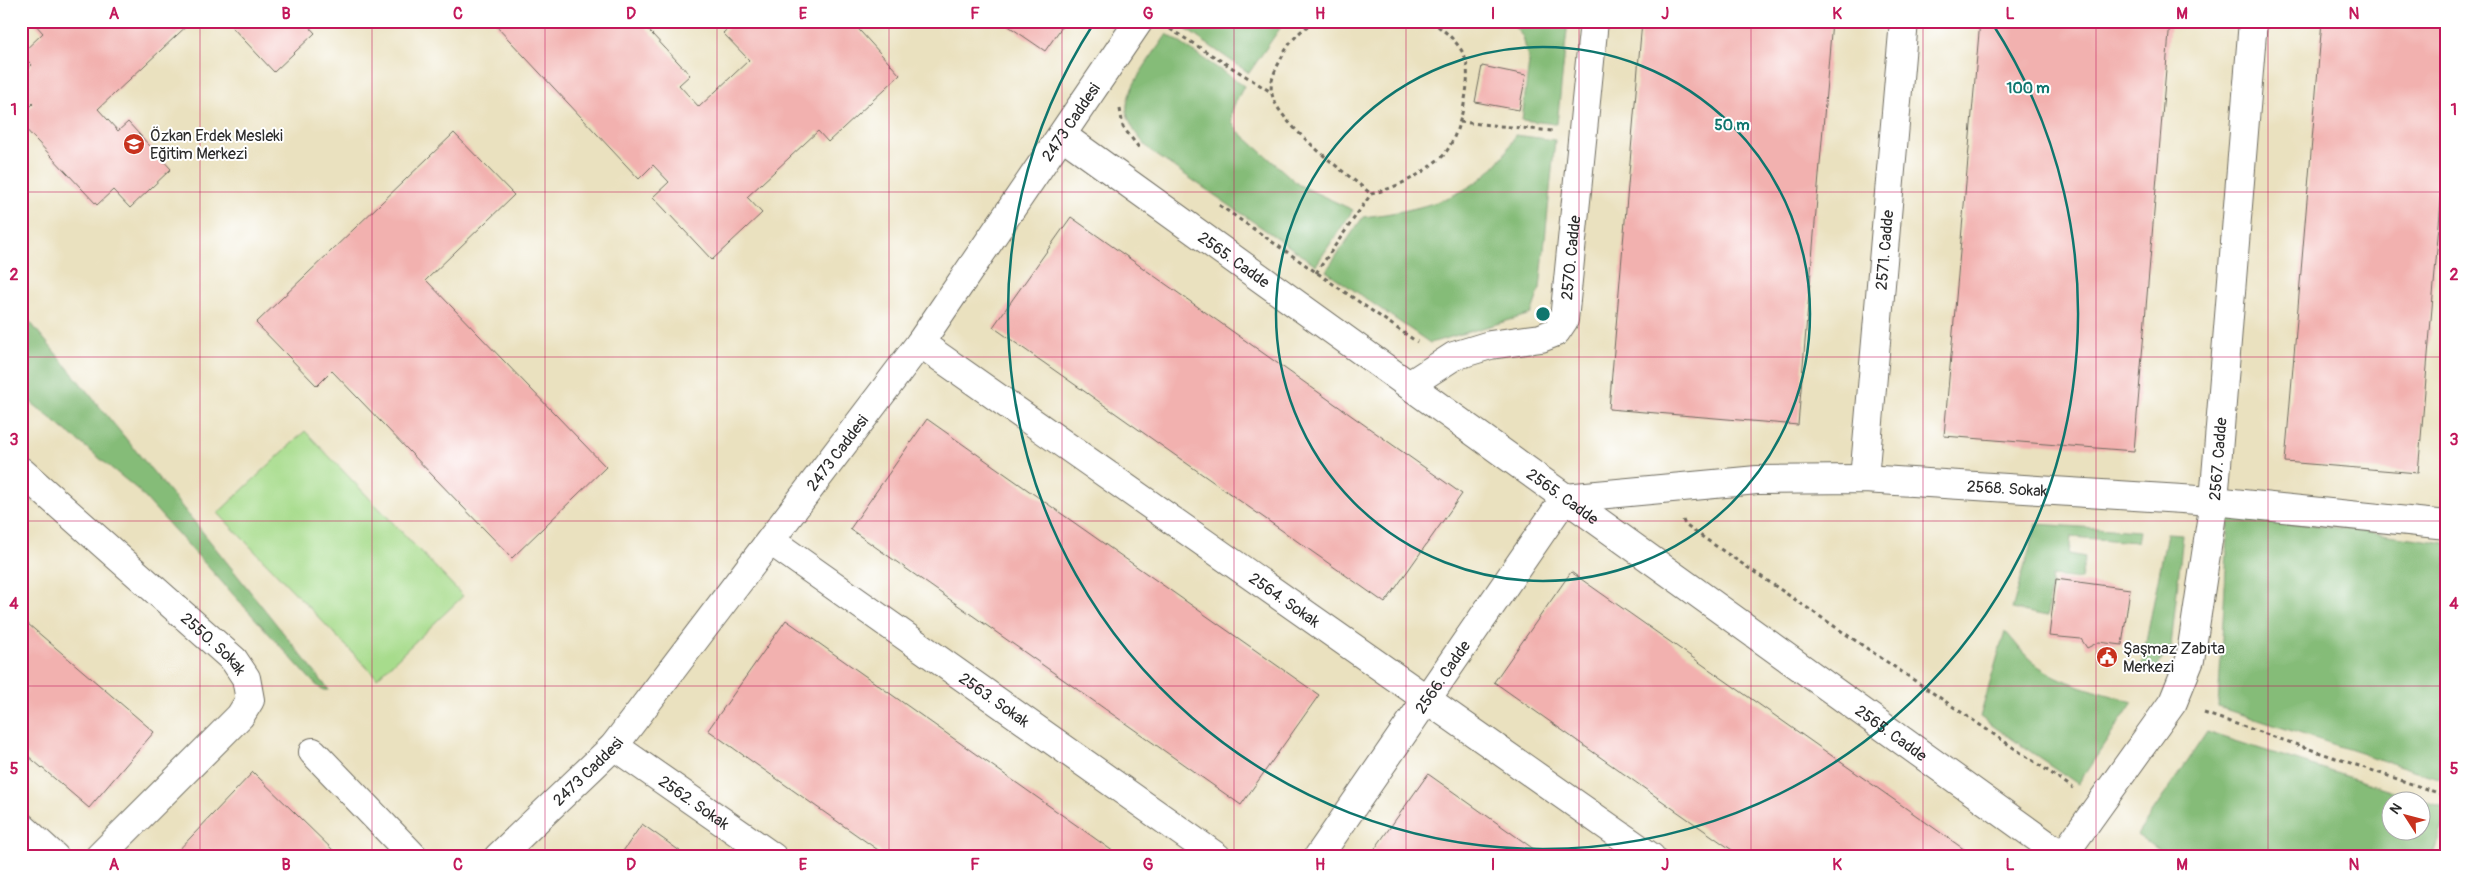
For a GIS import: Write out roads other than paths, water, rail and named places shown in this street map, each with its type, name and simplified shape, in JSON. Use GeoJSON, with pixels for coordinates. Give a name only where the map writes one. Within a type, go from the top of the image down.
{"type":"FeatureCollection","features":[{"type":"Feature","properties":{"kind":"street","name":"2473 Caddesi"},"geometry":{"type":"LineString","coordinates":[[498,857],[614,746],[920,343],[1063,136],[1139,21]]}},
{"type":"Feature","properties":{"kind":"street","name":"2570. Cadde"},"geometry":{"type":"LineString","coordinates":[[1409,385],[1454,356],[1490,345],[1541,338],[1556,332],[1564,320],[1594,21]]}},
{"type":"Feature","properties":{"kind":"street","name":"2571. Cadde"},"geometry":{"type":"LineString","coordinates":[[1864,479],[1904,21]]}},
{"type":"Feature","properties":{"kind":"street","name":"2567. Cadde"},"geometry":{"type":"LineString","coordinates":[[2063,856],[2173,702],[2190,660],[2214,501],[2253,21]]}},
{"type":"Feature","properties":{"kind":"street","name":"2565. Cadde"},"geometry":{"type":"LineString","coordinates":[[1063,136],[2063,856]]}},
{"type":"Feature","properties":{"kind":"street","name":"2564. Sokak"},"geometry":{"type":"LineString","coordinates":[[920,343],[1651,857]]}},
{"type":"Feature","properties":{"kind":"street","name":"2550. Sokak"},"geometry":{"type":"LineString","coordinates":[[21,471],[234,660],[246,678],[250,700],[240,716],[99,857]]}},
{"type":"Feature","properties":{"kind":"street","name":"2568. Sokak"},"geometry":{"type":"LineString","coordinates":[[1565,498],[1757,480],[1864,479],[2214,501],[2447,525]]}},
{"type":"Feature","properties":{"kind":"street","name":"2566. Cadde"},"geometry":{"type":"LineString","coordinates":[[1318,857],[1565,498]]}},
{"type":"Feature","properties":{"kind":"street","name":"2563. Sokak"},"geometry":{"type":"LineString","coordinates":[[771,541],[1217,857]]}},
{"type":"Feature","properties":{"kind":"street","name":"2562. Sokak"},"geometry":{"type":"LineString","coordinates":[[614,746],[774,857]]}},
{"type":"Feature","properties":{"kind":"street"},"geometry":{"type":"LineString","coordinates":[[313,752],[414,857]]}},
{"type":"Feature","properties":{"kind":"street"},"geometry":{"type":"LineString","coordinates":[[21,826],[55,857]]}},
{"type":"Feature","properties":{"kind":"place","name":"Özkan Erdek Mesleki Eğitim Merkezi"},"geometry":{"type":"Point","coordinates":[134,144]}},
{"type":"Feature","properties":{"kind":"place","name":"Şaşmaz Zabıta Merkezi"},"geometry":{"type":"Point","coordinates":[2107,657]}}]}
